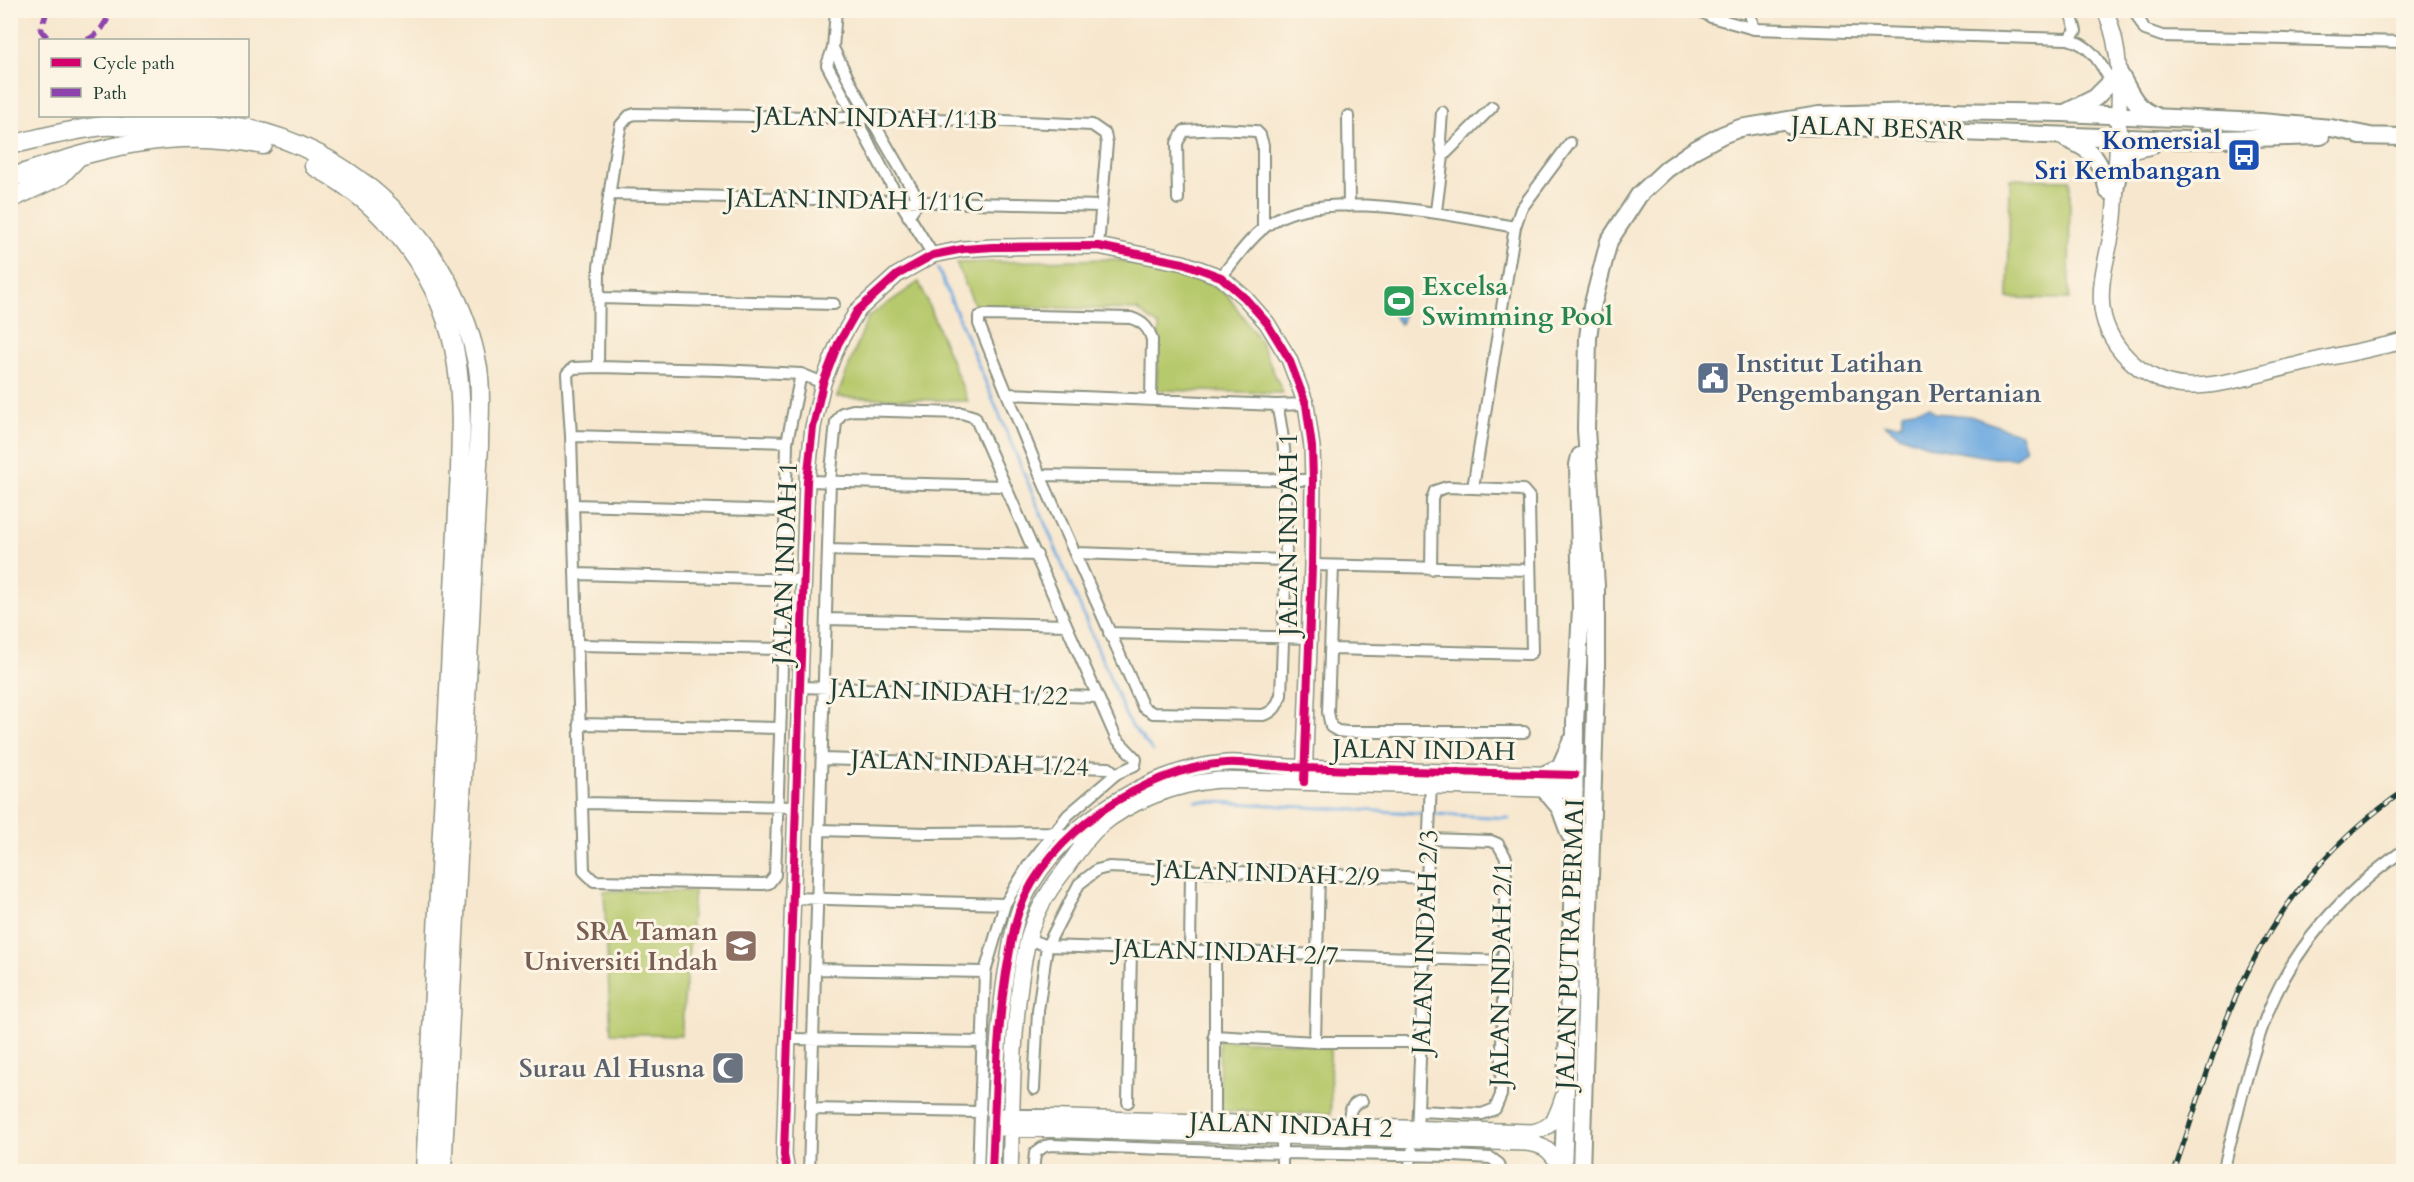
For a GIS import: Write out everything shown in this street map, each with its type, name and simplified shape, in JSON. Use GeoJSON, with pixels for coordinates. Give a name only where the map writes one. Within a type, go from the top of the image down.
{"type":"FeatureCollection","features":[{"type":"Feature","properties":{"kind":"highway"},"geometry":{"type":"LineString","coordinates":[[10,145],[105,126],[138,127],[198,123],[231,126],[283,139],[307,148],[337,165],[377,194],[407,224],[446,281],[470,336],[478,369],[479,445],[442,1172]]}},
{"type":"Feature","properties":{"kind":"highway"},"geometry":{"type":"LineString","coordinates":[[10,166],[138,127]]}},
{"type":"Feature","properties":{"kind":"highway"},"geometry":{"type":"LineString","coordinates":[[10,178],[81,154],[146,141],[222,138],[247,142],[296,156],[350,189],[381,214],[415,254],[436,291],[450,330],[457,365],[461,416],[425,1172]]}},
{"type":"Feature","properties":{"kind":"highway"},"geometry":{"type":"LineString","coordinates":[[10,199],[60,176],[81,154]]}},
{"type":"Feature","properties":{"kind":"main road"},"geometry":{"type":"LineString","coordinates":[[2063,113],[2095,98],[2112,79],[2130,95],[2142,110],[2166,119]]}},
{"type":"Feature","properties":{"kind":"main road","name":"JALAN BESAR"},"geometry":{"type":"LineString","coordinates":[[1770,123],[1819,115],[1867,112],[2063,113],[2331,128],[2370,136]]}},
{"type":"Feature","properties":{"kind":"main road","name":"JALAN BESAR"},"geometry":{"type":"LineString","coordinates":[[1770,123],[1818,128],[1866,127],[2185,140],[2403,137]]}},
{"type":"Feature","properties":{"kind":"main road","name":"JALAN PUTRA PERMAI"},"geometry":{"type":"LineString","coordinates":[[1581,1172],[1595,728],[1596,586],[1587,429],[1588,338],[1592,307],[1610,241],[1639,195],[1667,169],[1694,150],[1740,129],[1770,123]]}},
{"type":"Feature","properties":{"kind":"main road"},"geometry":{"type":"LineString","coordinates":[[2055,135],[2080,144],[2095,156],[2112,190]]}},
{"type":"Feature","properties":{"kind":"main road"},"geometry":{"type":"LineString","coordinates":[[2112,190],[2122,156],[2126,152],[2185,140]]}},
{"type":"Feature","properties":{"kind":"main road","name":"JALAN PUTRA PERMAI"},"geometry":{"type":"LineString","coordinates":[[1563,1171],[1578,782],[1575,723],[1581,608],[1578,465],[1587,429]]}},
{"type":"Feature","properties":{"kind":"main road"},"geometry":{"type":"LineString","coordinates":[[1574,850],[1560,808],[1545,782],[1564,761],[1575,723]]}},
{"type":"Feature","properties":{"kind":"main road"},"geometry":{"type":"LineString","coordinates":[[1591,829],[1587,822],[1587,790],[1578,782],[1587,743],[1595,728]]}},
{"type":"Feature","properties":{"kind":"street"},"geometry":{"type":"LineString","coordinates":[[836,10],[833,48],[827,65],[908,216],[933,255]]}},
{"type":"Feature","properties":{"kind":"street"},"geometry":{"type":"LineString","coordinates":[[1700,10],[1711,17],[1754,29],[2068,39],[2091,50],[2112,79]]}},
{"type":"Feature","properties":{"kind":"street"},"geometry":{"type":"LineString","coordinates":[[1749,10],[1754,29]]}},
{"type":"Feature","properties":{"kind":"street"},"geometry":{"type":"LineString","coordinates":[[2068,39],[2076,31],[2070,10]]}},
{"type":"Feature","properties":{"kind":"street"},"geometry":{"type":"LineString","coordinates":[[2105,10],[2114,44],[2111,232],[2102,284],[2102,307],[2105,324],[2128,360],[2158,380],[2178,386],[2195,386],[2231,381],[2403,341]]}},
{"type":"Feature","properties":{"kind":"street"},"geometry":{"type":"LineString","coordinates":[[2134,10],[2140,25],[2150,33],[2162,36],[2403,42]]}},
{"type":"Feature","properties":{"kind":"street"},"geometry":{"type":"LineString","coordinates":[[833,48],[851,84],[919,201],[908,216]]}},
{"type":"Feature","properties":{"kind":"street"},"geometry":{"type":"LineString","coordinates":[[1443,156],[1492,107]]}},
{"type":"Feature","properties":{"kind":"street"},"geometry":{"type":"LineString","coordinates":[[1436,212],[1443,156],[1440,140],[1442,112]]}},
{"type":"Feature","properties":{"kind":"street","name":"JALAN INDAH /11B"},"geometry":{"type":"LineString","coordinates":[[609,194],[618,132],[624,119],[635,114],[747,114],[1092,125],[1105,134],[1107,143],[1101,206]]}},
{"type":"Feature","properties":{"kind":"street"},"geometry":{"type":"LineString","coordinates":[[1348,116],[1348,206]]}},
{"type":"Feature","properties":{"kind":"street"},"geometry":{"type":"LineString","coordinates":[[1178,199],[1178,139],[1184,131],[1189,129],[1256,132],[1260,135],[1263,145],[1263,229]]}},
{"type":"Feature","properties":{"kind":"street"},"geometry":{"type":"LineString","coordinates":[[1473,488],[1515,227],[1521,209],[1570,143]]}},
{"type":"Feature","properties":{"kind":"street"},"geometry":{"type":"LineString","coordinates":[[1263,189],[1274,220]]}},
{"type":"Feature","properties":{"kind":"street"},"geometry":{"type":"LineString","coordinates":[[598,367],[599,267],[609,194]]}},
{"type":"Feature","properties":{"kind":"street","name":"JALAN INDAH 1/11C"},"geometry":{"type":"LineString","coordinates":[[609,194],[901,203],[919,201],[1101,206]]}},
{"type":"Feature","properties":{"kind":"street"},"geometry":{"type":"LineString","coordinates":[[1098,246],[1101,206]]}},
{"type":"Feature","properties":{"kind":"street"},"geometry":{"type":"LineString","coordinates":[[1221,277],[1240,252],[1263,229],[1274,220],[1299,210],[1348,206],[1436,212],[1515,227]]}},
{"type":"Feature","properties":{"kind":"street","name":"JALAN INDAH 1"},"geometry":{"type":"LineString","coordinates":[[787,1172],[784,1155],[792,898],[807,480],[813,427],[823,382],[838,344],[857,311],[897,275],[933,255],[963,249],[993,246],[1098,246],[1183,263],[1221,277],[1245,298],[1267,323],[1289,358],[1306,404],[1313,480],[1304,775]]}},
{"type":"Feature","properties":{"kind":"street"},"geometry":{"type":"LineString","coordinates":[[599,298],[834,304]]}},
{"type":"Feature","properties":{"kind":"street"},"geometry":{"type":"LineString","coordinates":[[1151,399],[1152,340],[1150,331],[1139,321],[1131,318],[985,315],[979,317],[979,324],[1040,475],[1109,633],[1143,707],[1152,713],[1263,715],[1271,712],[1278,704],[1281,695],[1284,637],[1287,480],[1284,434],[1277,405]]}},
{"type":"Feature","properties":{"kind":"street"},"geometry":{"type":"LineString","coordinates":[[801,375],[787,442],[775,875],[769,883],[594,881],[584,871],[571,436],[567,374],[573,368],[598,367],[801,375],[823,382]]}},
{"type":"Feature","properties":{"kind":"street"},"geometry":{"type":"LineString","coordinates":[[1008,394],[1277,405],[1306,404]]}},
{"type":"Feature","properties":{"kind":"street"},"geometry":{"type":"LineString","coordinates":[[809,1166],[830,481],[836,422],[842,413],[853,410],[962,413],[975,417],[1116,738],[1137,759],[1135,765],[1116,774],[1068,814],[1028,866],[1005,904],[985,972],[983,1042],[990,1119],[978,1172]]}},
{"type":"Feature","properties":{"kind":"street"},"geometry":{"type":"LineString","coordinates":[[571,436],[787,442]]}},
{"type":"Feature","properties":{"kind":"street"},"geometry":{"type":"LineString","coordinates":[[1040,475],[1313,480]]}},
{"type":"Feature","properties":{"kind":"street"},"geometry":{"type":"LineString","coordinates":[[807,480],[1004,486]]}},
{"type":"Feature","properties":{"kind":"street"},"geometry":{"type":"LineString","coordinates":[[1331,649],[1529,654],[1533,649],[1529,497],[1523,490],[1518,488],[1440,488],[1432,495],[1431,569]]}},
{"type":"Feature","properties":{"kind":"street"},"geometry":{"type":"LineString","coordinates":[[573,505],[785,511]]}},
{"type":"Feature","properties":{"kind":"street"},"geometry":{"type":"LineString","coordinates":[[828,550],[1037,555]]}},
{"type":"Feature","properties":{"kind":"street"},"geometry":{"type":"LineString","coordinates":[[1076,553],[1286,560]]}},
{"type":"Feature","properties":{"kind":"street"},"geometry":{"type":"LineString","coordinates":[[1312,565],[1530,570]]}},
{"type":"Feature","properties":{"kind":"street"},"geometry":{"type":"LineString","coordinates":[[1333,566],[1328,712],[1331,727],[1338,731],[1524,732]]}},
{"type":"Feature","properties":{"kind":"street"},"geometry":{"type":"LineString","coordinates":[[575,574],[804,580]]}},
{"type":"Feature","properties":{"kind":"street"},"geometry":{"type":"LineString","coordinates":[[827,619],[1066,625]]}},
{"type":"Feature","properties":{"kind":"street"},"geometry":{"type":"LineString","coordinates":[[1109,633],[1309,638]]}},
{"type":"Feature","properties":{"kind":"street"},"geometry":{"type":"LineString","coordinates":[[577,645],[782,649]]}},
{"type":"Feature","properties":{"kind":"street","name":"JALAN INDAH 1/22"},"geometry":{"type":"LineString","coordinates":[[801,687],[1097,697]]}},
{"type":"Feature","properties":{"kind":"street"},"geometry":{"type":"LineString","coordinates":[[579,724],[780,728]]}},
{"type":"Feature","properties":{"kind":"street","name":"JALAN INDAH 1/24"},"geometry":{"type":"LineString","coordinates":[[822,759],[1109,768],[1116,774]]}},
{"type":"Feature","properties":{"kind":"street","name":"JALAN INDAH"},"geometry":{"type":"LineString","coordinates":[[992,1172],[990,1119],[1000,1013],[1012,935],[1019,910],[1030,886],[1070,836],[1090,817],[1123,797],[1158,781],[1189,771],[1227,763],[1304,775]]}},
{"type":"Feature","properties":{"kind":"street","name":"JALAN INDAH"},"geometry":{"type":"LineString","coordinates":[[1010,1172],[1015,1028],[1028,939],[1036,916],[1053,885],[1096,830],[1113,816],[1143,801],[1198,782],[1219,780],[1304,775],[1578,782]]}},
{"type":"Feature","properties":{"kind":"street","name":"JALAN INDAH 2/3"},"geometry":{"type":"LineString","coordinates":[[1409,1156],[1417,1134],[1419,1111],[1431,779]]}},
{"type":"Feature","properties":{"kind":"street"},"geometry":{"type":"LineString","coordinates":[[582,804],[796,807]]}},
{"type":"Feature","properties":{"kind":"street"},"geometry":{"type":"LineString","coordinates":[[819,830],[927,833],[1054,832],[1070,836],[1084,844]]}},
{"type":"Feature","properties":{"kind":"street","name":"JALAN INDAH 2/1"},"geometry":{"type":"LineString","coordinates":[[1419,1111],[1482,1114],[1490,1112],[1499,1104],[1501,1095],[1506,896],[1504,850],[1491,841],[1428,838]]}},
{"type":"Feature","properties":{"kind":"street"},"geometry":{"type":"LineString","coordinates":[[2223,1172],[2251,1064],[2267,1015],[2289,970],[2337,904],[2373,871],[2403,850]]}},
{"type":"Feature","properties":{"kind":"street","name":"JALAN INDAH 2/9"},"geometry":{"type":"LineString","coordinates":[[1047,946],[1079,884],[1096,870],[1109,867],[1191,872],[1319,873],[1426,878]]}},
{"type":"Feature","properties":{"kind":"street"},"geometry":{"type":"LineString","coordinates":[[1190,952],[1191,872]]}},
{"type":"Feature","properties":{"kind":"street"},"geometry":{"type":"LineString","coordinates":[[1315,1042],[1319,873]]}},
{"type":"Feature","properties":{"kind":"street"},"geometry":{"type":"LineString","coordinates":[[792,898],[1005,904]]}},
{"type":"Feature","properties":{"kind":"street","name":"JALAN INDAH 2/7"},"geometry":{"type":"LineString","coordinates":[[1028,939],[1047,946],[1131,950],[1504,961]]}},
{"type":"Feature","properties":{"kind":"street"},"geometry":{"type":"LineString","coordinates":[[1034,1089],[1038,1011],[1047,946]]}},
{"type":"Feature","properties":{"kind":"street"},"geometry":{"type":"LineString","coordinates":[[1128,1102],[1131,950]]}},
{"type":"Feature","properties":{"kind":"street"},"geometry":{"type":"LineString","coordinates":[[1215,952],[1215,1128]]}},
{"type":"Feature","properties":{"kind":"street"},"geometry":{"type":"LineString","coordinates":[[815,969],[985,972]]}},
{"type":"Feature","properties":{"kind":"street"},"geometry":{"type":"LineString","coordinates":[[1214,1036],[1315,1042],[1422,1042]]}},
{"type":"Feature","properties":{"kind":"street"},"geometry":{"type":"LineString","coordinates":[[789,1039],[983,1042]]}},
{"type":"Feature","properties":{"kind":"street","name":"JALAN INDAH 2"},"geometry":{"type":"LineString","coordinates":[[990,1119],[1012,1122],[1282,1131],[1417,1134],[1532,1132],[1546,1129],[1555,1119],[1565,1093]]}},
{"type":"Feature","properties":{"kind":"street"},"geometry":{"type":"LineString","coordinates":[[1348,1127],[1351,1108],[1357,1102],[1362,1101]]}},
{"type":"Feature","properties":{"kind":"street"},"geometry":{"type":"LineString","coordinates":[[811,1109],[990,1119]]}},
{"type":"Feature","properties":{"kind":"street","name":"JALAN INDAH 2"},"geometry":{"type":"LineString","coordinates":[[1282,1131],[1348,1127],[1541,1145],[1553,1155],[1563,1171]]}},
{"type":"Feature","properties":{"kind":"street"},"geometry":{"type":"LineString","coordinates":[[1282,1131],[1282,1172]]}},
{"type":"Feature","properties":{"kind":"street"},"geometry":{"type":"LineString","coordinates":[[1033,1172],[1035,1153],[1051,1145],[1282,1153],[1454,1155],[1496,1160],[1501,1172]]}},
{"type":"Feature","properties":{"kind":"street"},"geometry":{"type":"LineString","coordinates":[[1409,1156],[1409,1172]]}},
{"type":"Feature","properties":{"kind":"green space"},"geometry":{"type":"Polygon","coordinates":[[[2010,179],[2070,180],[2069,299],[2008,298],[2010,179]]]}},
{"type":"Feature","properties":{"kind":"green space"},"geometry":{"type":"Polygon","coordinates":[[[1112,259],[1187,274],[1226,293],[1260,341],[1283,393],[1156,390],[1159,326],[1137,310],[975,306],[956,263],[1112,259]]]}},
{"type":"Feature","properties":{"kind":"green space"},"geometry":{"type":"Polygon","coordinates":[[[919,282],[968,401],[837,397],[868,317],[919,282]]]}},
{"type":"Feature","properties":{"kind":"green space"},"geometry":{"type":"Polygon","coordinates":[[[604,891],[694,891],[681,1035],[611,1033],[604,891]]]}},
{"type":"Feature","properties":{"kind":"green space"},"geometry":{"type":"Polygon","coordinates":[[[1219,1040],[1330,1044],[1331,1114],[1220,1111],[1219,1040]]]}},
{"type":"Feature","properties":{"kind":"water","name":"Excelsa Swimming Pool"},"geometry":{"type":"Polygon","coordinates":[[[1394,288],[1408,290],[1400,324],[1391,312],[1394,288]]]}},
{"type":"Feature","properties":{"kind":"water"},"geometry":{"type":"Polygon","coordinates":[[[1929,407],[1935,413],[1970,416],[2021,434],[2026,448],[2015,458],[1994,458],[1936,448],[1899,435],[1885,424],[1902,424],[1903,412],[1929,407]]]}},
{"type":"Feature","properties":{"kind":"waterway"},"geometry":{"type":"LineString","coordinates":[[938,269],[1129,723],[1153,751]]}},
{"type":"Feature","properties":{"kind":"waterway"},"geometry":{"type":"LineString","coordinates":[[1195,801],[1509,818]]}},
{"type":"Feature","properties":{"kind":"railway"},"geometry":{"type":"LineString","coordinates":[[2174,1172],[2228,1017],[2264,941],[2297,892],[2316,869],[2357,827],[2404,791]]}},
{"type":"Feature","properties":{"kind":"marked path"},"geometry":{"type":"LineString","coordinates":[[47,10],[41,30],[48,39]]}},
{"type":"Feature","properties":{"kind":"marked path"},"geometry":{"type":"LineString","coordinates":[[90,39],[99,31],[112,10]]}},
{"type":"Feature","properties":{"kind":"cycle path"},"geometry":{"type":"LineString","coordinates":[[787,1172],[784,1155],[807,481],[813,427],[823,383],[838,344],[857,311],[897,275],[933,255],[963,249],[1098,246],[1183,263],[1221,277],[1245,298],[1267,323],[1289,359],[1306,404],[1312,447],[1312,565],[1304,782]]}},
{"type":"Feature","properties":{"kind":"cycle path"},"geometry":{"type":"LineString","coordinates":[[992,1172],[1000,1023],[1006,973],[1019,911],[1032,883],[1051,856],[1075,832],[1103,810],[1132,792],[1164,777],[1195,768],[1226,763],[1344,770],[1575,775]]}},
{"type":"Feature","properties":{"kind":"place","name":"Komersial Sri Kembangan"},"geometry":{"type":"Point","coordinates":[2244,155]}},
{"type":"Feature","properties":{"kind":"place","name":"Excelsa Swimming Pool"},"geometry":{"type":"Point","coordinates":[1399,301]}},
{"type":"Feature","properties":{"kind":"place","name":"Institut Latihan Pengembangan Pertanian"},"geometry":{"type":"Point","coordinates":[1713,378]}},
{"type":"Feature","properties":{"kind":"place","name":"SRA Taman Universiti Indah"},"geometry":{"type":"Point","coordinates":[741,946]}},
{"type":"Feature","properties":{"kind":"place","name":"Surau Al Husna"},"geometry":{"type":"Point","coordinates":[728,1068]}}]}
